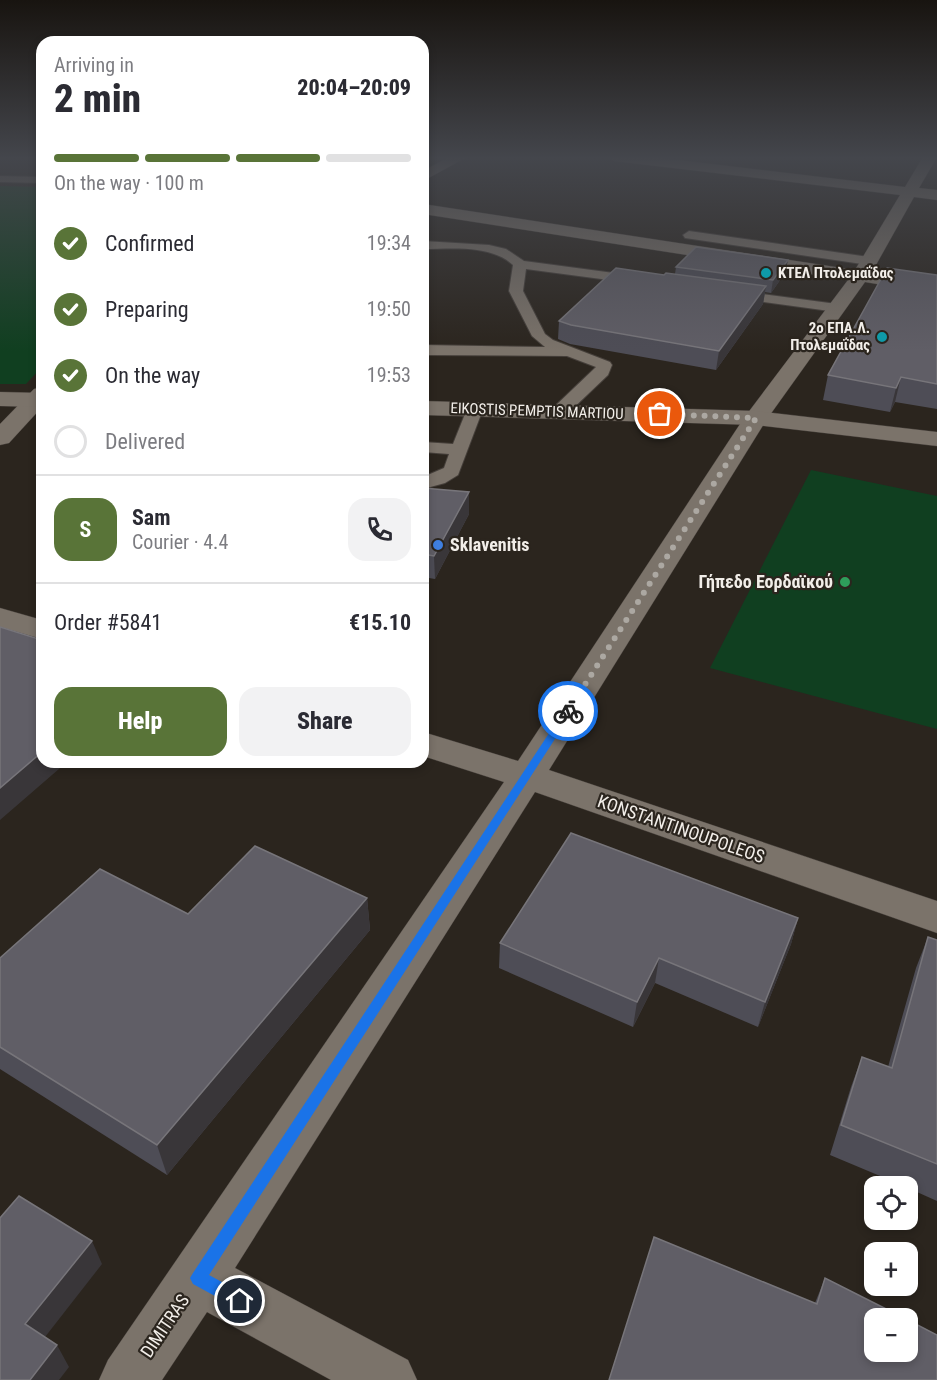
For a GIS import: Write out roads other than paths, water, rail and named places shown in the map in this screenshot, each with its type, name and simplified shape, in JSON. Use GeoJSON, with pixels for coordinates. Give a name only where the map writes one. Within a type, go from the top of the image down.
{"type":"FeatureCollection","features":[{"type":"Feature","properties":{"kind":"street"},"geometry":{"type":"LineString","coordinates":[[514,221],[865,269],[937,288]]}},
{"type":"Feature","properties":{"kind":"street","name":"DIMITRAS"},"geometry":{"type":"LineString","coordinates":[[128,1380],[198,1278],[527,776],[756,418],[865,269],[894,221]]}},
{"type":"Feature","properties":{"kind":"street"},"geometry":{"type":"LineString","coordinates":[[0,399],[36,398]]}},
{"type":"Feature","properties":{"kind":"street"},"geometry":{"type":"LineString","coordinates":[[0,438],[36,402]]}},
{"type":"Feature","properties":{"kind":"street","name":"EIKOSTIS PEMPTIS MARTIOU"},"geometry":{"type":"LineString","coordinates":[[429,408],[756,418],[937,439]]}},
{"type":"Feature","properties":{"kind":"street"},"geometry":{"type":"LineString","coordinates":[[0,617],[36,628]]}},
{"type":"Feature","properties":{"kind":"street","name":"KONSTANTINOUPOLEOS"},"geometry":{"type":"LineString","coordinates":[[429,746],[527,776],[937,917]]}},
{"type":"Feature","properties":{"kind":"street"},"geometry":{"type":"LineString","coordinates":[[198,1278],[388,1380]]}},
{"type":"Feature","properties":{"kind":"lane"},"geometry":{"type":"LineString","coordinates":[[689,235],[865,269]]}},
{"type":"Feature","properties":{"kind":"lane"},"geometry":{"type":"LineString","coordinates":[[429,245],[499,251],[512,256],[520,264],[649,282]]}},
{"type":"Feature","properties":{"kind":"lane"},"geometry":{"type":"LineString","coordinates":[[520,264],[516,291],[538,336],[548,343],[599,360],[605,368],[559,411]]}},
{"type":"Feature","properties":{"kind":"lane"},"geometry":{"type":"LineString","coordinates":[[719,292],[837,308]]}},
{"type":"Feature","properties":{"kind":"lane"},"geometry":{"type":"LineString","coordinates":[[429,350],[572,352]]}},
{"type":"Feature","properties":{"kind":"lane"},"geometry":{"type":"LineString","coordinates":[[429,481],[452,471],[475,409]]}},
{"type":"Feature","properties":{"kind":"lane"},"geometry":{"type":"LineString","coordinates":[[429,447],[460,450]]}},
{"type":"Feature","properties":{"kind":"place","name":"ΚΤΕΛ Πτολεμαΐδας"},"geometry":{"type":"Point","coordinates":[766,273]}},
{"type":"Feature","properties":{"kind":"place","name":"2ο ΕΠΑ.Λ. Πτολεμαΐδας"},"geometry":{"type":"Point","coordinates":[882,337]}},
{"type":"Feature","properties":{"kind":"place","name":"Sklavenitis"},"geometry":{"type":"Point","coordinates":[438,545]}},
{"type":"Feature","properties":{"kind":"place","name":"Γήπεδο Εορδαϊκού"},"geometry":{"type":"Point","coordinates":[845,582]}}]}
